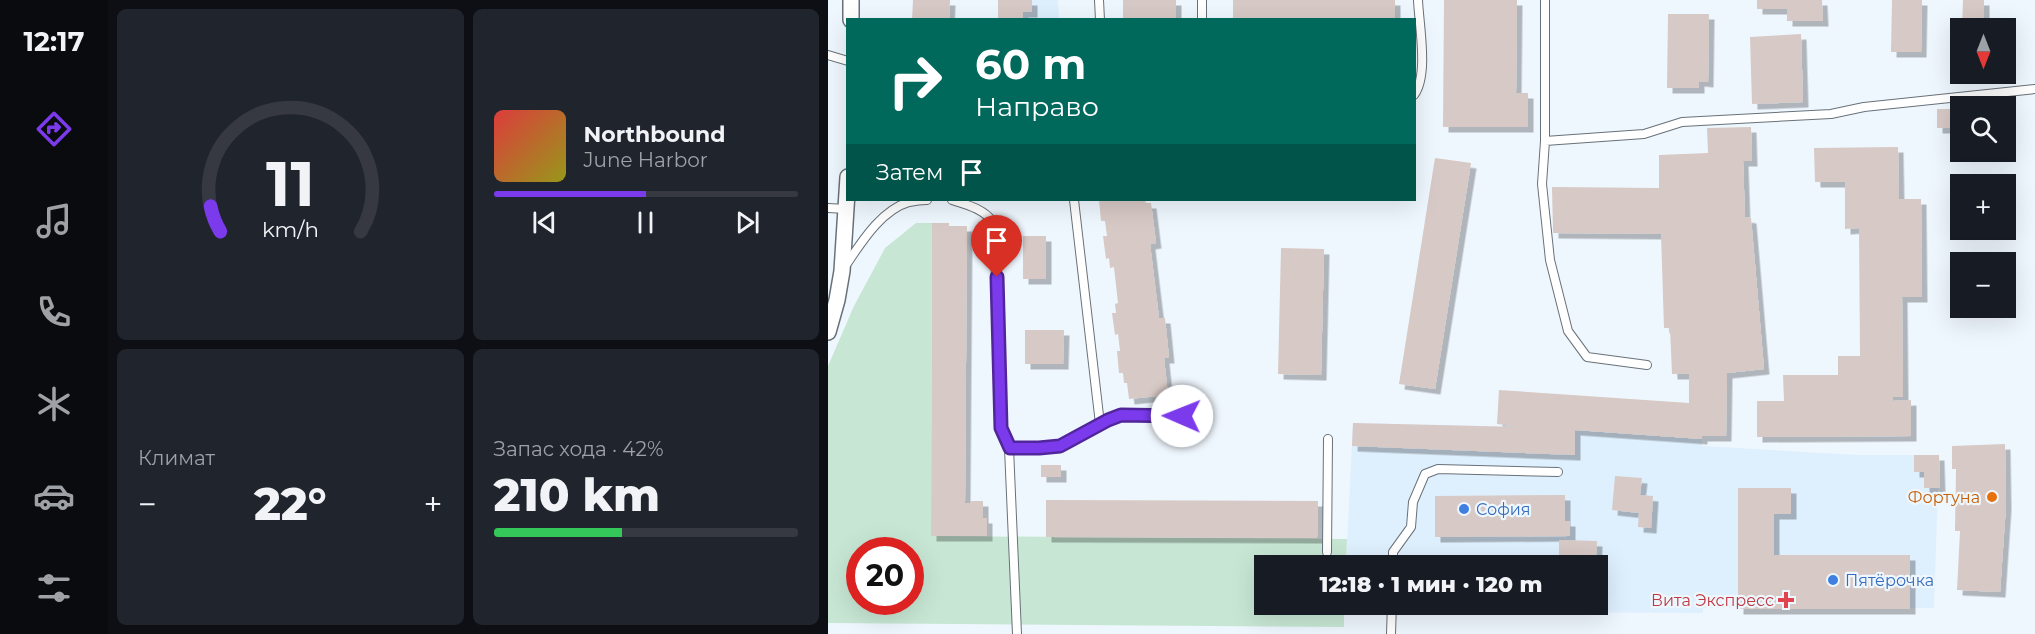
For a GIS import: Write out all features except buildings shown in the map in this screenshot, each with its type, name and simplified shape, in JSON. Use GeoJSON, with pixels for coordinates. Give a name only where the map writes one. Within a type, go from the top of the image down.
{"type":"FeatureCollection","features":[{"type":"Feature","properties":{"kind":"street"},"geometry":{"type":"LineString","coordinates":[[851,0],[851,18]]}},
{"type":"Feature","properties":{"kind":"street"},"geometry":{"type":"LineString","coordinates":[[828,332],[842,271],[846,201]]}},
{"type":"Feature","properties":{"kind":"lane"},"geometry":{"type":"LineString","coordinates":[[1099,0],[1100,18]]}},
{"type":"Feature","properties":{"kind":"lane"},"geometry":{"type":"LineString","coordinates":[[1202,0],[1202,18]]}},
{"type":"Feature","properties":{"kind":"lane"},"geometry":{"type":"LineString","coordinates":[[1416,92],[1420,87],[1422,66],[1418,0]]}},
{"type":"Feature","properties":{"kind":"lane"},"geometry":{"type":"LineString","coordinates":[[1545,0],[1545,141],[1542,184],[1550,260],[1568,331],[1587,357],[1647,365]]}},
{"type":"Feature","properties":{"kind":"lane"},"geometry":{"type":"LineString","coordinates":[[828,55],[846,60]]}},
{"type":"Feature","properties":{"kind":"lane"},"geometry":{"type":"LineString","coordinates":[[1545,141],[1644,134],[1682,122],[1831,114],[1864,106],[2035,89]]}},
{"type":"Feature","properties":{"kind":"lane"},"geometry":{"type":"LineString","coordinates":[[842,271],[863,239],[886,215],[907,202],[917,201]]}},
{"type":"Feature","properties":{"kind":"lane"},"geometry":{"type":"LineString","coordinates":[[954,201],[988,215],[994,223],[1001,428],[1010,448],[1017,634]]}},
{"type":"Feature","properties":{"kind":"lane"},"geometry":{"type":"LineString","coordinates":[[1074,201],[1100,424]]}},
{"type":"Feature","properties":{"kind":"lane"},"geometry":{"type":"LineString","coordinates":[[828,208],[846,209]]}},
{"type":"Feature","properties":{"kind":"lane"},"geometry":{"type":"LineString","coordinates":[[1010,448],[1060,446],[1114,417],[1128,415],[1200,416]]}},
{"type":"Feature","properties":{"kind":"lane"},"geometry":{"type":"LineString","coordinates":[[1327,552],[1328,439]]}},
{"type":"Feature","properties":{"kind":"lane"},"geometry":{"type":"LineString","coordinates":[[1393,555],[1411,527],[1413,502],[1425,474],[1438,470],[1558,472]]}},
{"type":"Feature","properties":{"kind":"lane"},"geometry":{"type":"LineString","coordinates":[[1391,634],[1392,615]]}},
{"type":"Feature","properties":{"kind":"shaded area"},"geometry":{"type":"Polygon","coordinates":[[[998,0],[1058,0],[1059,18],[998,18],[998,0]]]}},
{"type":"Feature","properties":{"kind":"shaded area"},"geometry":{"type":"Polygon","coordinates":[[[1353,423],[1529,427],[1702,439],[1702,446],[1858,455],[1939,455],[1934,608],[1703,608],[1703,613],[1608,612],[1608,555],[1346,555],[1353,423]]]}},
{"type":"Feature","properties":{"kind":"green space"},"geometry":{"type":"Polygon","coordinates":[[[916,223],[932,223],[931,536],[1347,539],[1346,555],[1254,555],[1254,615],[1344,615],[1344,627],[828,623],[828,366],[854,306],[885,248],[916,223]]]}},
{"type":"Feature","properties":{"kind":"place","name":"Фортуна"},"geometry":{"type":"Point","coordinates":[1992,497]}},
{"type":"Feature","properties":{"kind":"place","name":"София"},"geometry":{"type":"Point","coordinates":[1464,509]}},
{"type":"Feature","properties":{"kind":"place","name":"Пятёрочка"},"geometry":{"type":"Point","coordinates":[1833,580]}},
{"type":"Feature","properties":{"kind":"place","name":"Вита Экспресс"},"geometry":{"type":"Point","coordinates":[1786,600]}},
{"type":"Feature","properties":{"kind":"route"},"geometry":{"type":"LineString","coordinates":[[997,277],[1001,428],[1010,448],[1060,446],[1121,415],[1182,416]]}}]}
